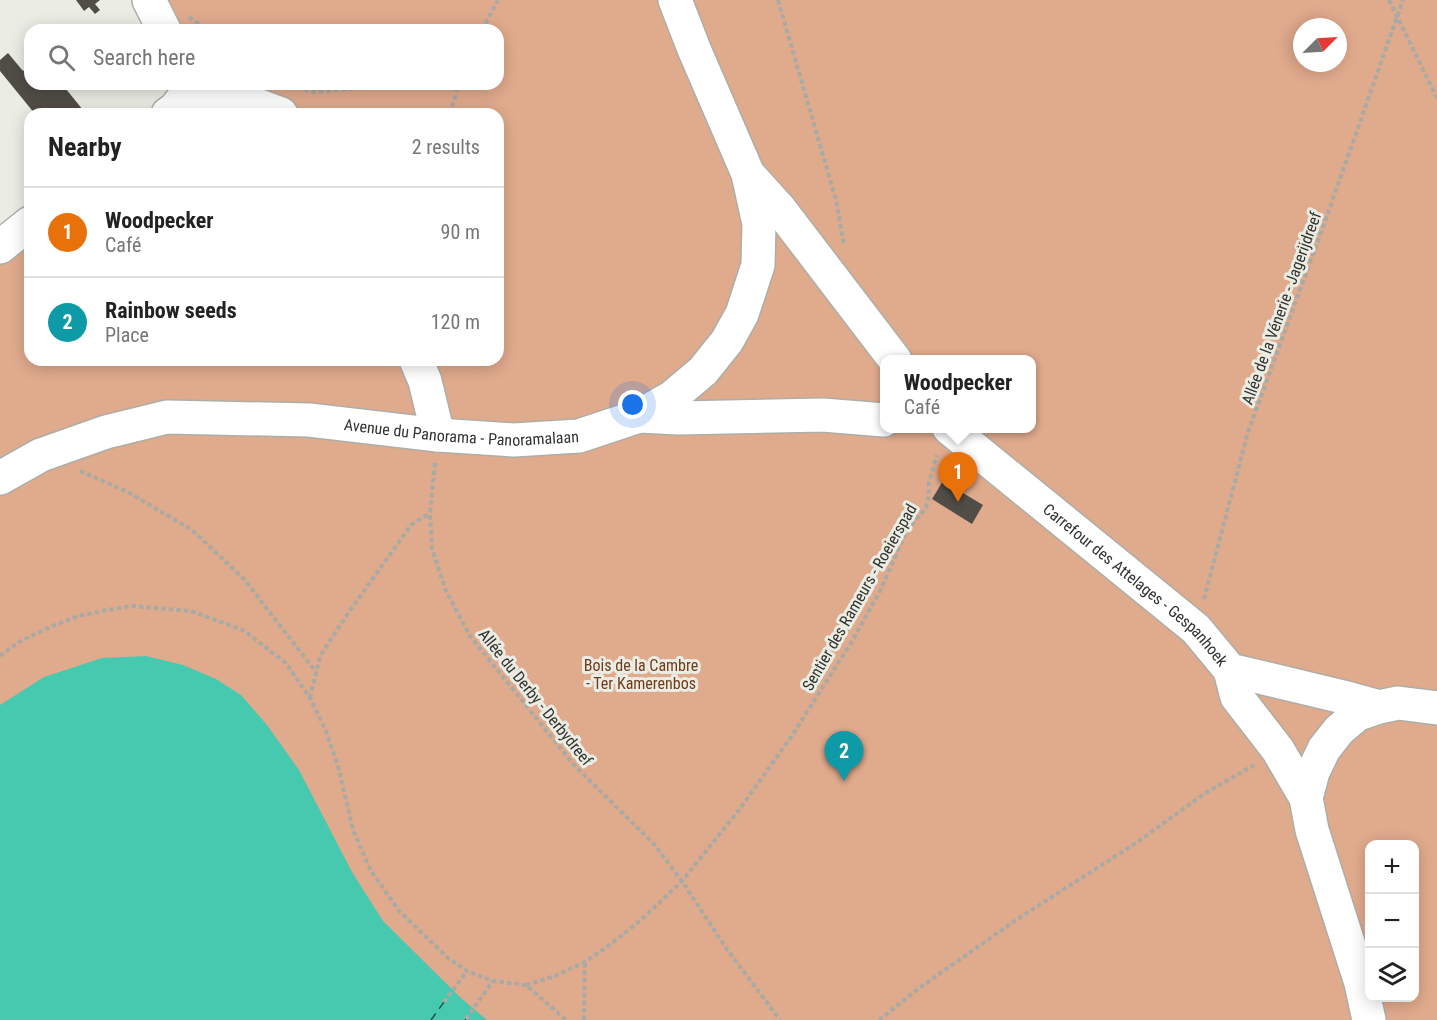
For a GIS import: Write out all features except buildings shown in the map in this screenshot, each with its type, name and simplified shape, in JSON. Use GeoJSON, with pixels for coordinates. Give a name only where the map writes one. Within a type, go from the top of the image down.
{"type":"FeatureCollection","features":[{"type":"Feature","properties":{"kind":"street"},"geometry":{"type":"LineString","coordinates":[[148,0],[161,24]]}},
{"type":"Feature","properties":{"kind":"street"},"geometry":{"type":"LineString","coordinates":[[675,0],[748,174],[779,208],[891,355]]}},
{"type":"Feature","properties":{"kind":"street"},"geometry":{"type":"LineString","coordinates":[[182,96],[238,98],[265,108]]}},
{"type":"Feature","properties":{"kind":"street","name":"Avenue du Panorama - Panoramalaan"},"geometry":{"type":"LineString","coordinates":[[0,478],[41,455],[106,432],[167,417],[309,420],[438,435],[514,440],[579,436],[639,416],[671,398],[703,371],[727,341],[742,314],[758,265],[759,224],[748,174]]}},
{"type":"Feature","properties":{"kind":"street"},"geometry":{"type":"LineString","coordinates":[[0,247],[24,228]]}},
{"type":"Feature","properties":{"kind":"street"},"geometry":{"type":"LineString","coordinates":[[419,366],[425,381],[438,435]]}},
{"type":"Feature","properties":{"kind":"street"},"geometry":{"type":"LineString","coordinates":[[639,416],[679,418],[823,415],[880,420]]}},
{"type":"Feature","properties":{"kind":"street","name":"Carrefour des Attelages - Gespanhoek"},"geometry":{"type":"LineString","coordinates":[[943,439],[1196,629],[1230,670],[1379,707]]}},
{"type":"Feature","properties":{"kind":"street"},"geometry":{"type":"LineString","coordinates":[[1230,670],[1238,697],[1278,750],[1306,798],[1312,830],[1361,983],[1369,1020]]}},
{"type":"Feature","properties":{"kind":"street"},"geometry":{"type":"LineString","coordinates":[[1306,798],[1313,772],[1324,749],[1339,730],[1358,714],[1398,703],[1437,708]]}},
{"type":"Feature","properties":{"kind":"path"},"geometry":{"type":"LineString","coordinates":[[485,24],[498,0]]}},
{"type":"Feature","properties":{"kind":"path"},"geometry":{"type":"LineString","coordinates":[[778,0],[836,200],[845,250],[838,285]]}},
{"type":"Feature","properties":{"kind":"path"},"geometry":{"type":"LineString","coordinates":[[1389,0],[1437,98]]}},
{"type":"Feature","properties":{"kind":"path","name":"Allée de la Vénerie - Jagerijdreef"},"geometry":{"type":"LineString","coordinates":[[1196,629],[1248,432],[1403,0]]}},
{"type":"Feature","properties":{"kind":"path"},"geometry":{"type":"LineString","coordinates":[[307,90],[314,92],[338,90]]}},
{"type":"Feature","properties":{"kind":"path"},"geometry":{"type":"LineString","coordinates":[[452,108],[457,90]]}},
{"type":"Feature","properties":{"kind":"path","name":"Allée du Derby - Derbydreef"},"geometry":{"type":"LineString","coordinates":[[438,435],[430,513],[432,549],[446,591],[470,636],[574,765],[653,843],[682,881],[726,948],[780,1020]]}},
{"type":"Feature","properties":{"kind":"path","name":"Sentier des Rameurs - Roeierspad"},"geometry":{"type":"LineString","coordinates":[[526,985],[555,976],[585,962],[641,920],[682,881],[739,810],[792,737],[851,643],[880,591],[908,531],[926,508],[929,482],[943,439]]}},
{"type":"Feature","properties":{"kind":"path"},"geometry":{"type":"LineString","coordinates":[[41,455],[128,492],[192,530],[244,579],[316,672]]}},
{"type":"Feature","properties":{"kind":"path"},"geometry":{"type":"LineString","coordinates":[[310,698],[320,656],[411,525],[430,513]]}},
{"type":"Feature","properties":{"kind":"path"},"geometry":{"type":"LineString","coordinates":[[0,656],[19,642],[78,616],[132,606],[191,611],[243,630],[286,663],[310,698],[326,731],[338,766],[353,830],[371,871],[400,912],[447,958],[467,971],[493,981],[526,985],[566,1020]]}},
{"type":"Feature","properties":{"kind":"path"},"geometry":{"type":"LineString","coordinates":[[879,1020],[918,989],[1016,920],[1136,843],[1204,794],[1278,750]]}},
{"type":"Feature","properties":{"kind":"path"},"geometry":{"type":"LineString","coordinates":[[584,1020],[585,962]]}},
{"type":"Feature","properties":{"kind":"path"},"geometry":{"type":"LineString","coordinates":[[444,1002],[467,971]]}},
{"type":"Feature","properties":{"kind":"path"},"geometry":{"type":"LineString","coordinates":[[466,1019],[493,981]]}},
{"type":"Feature","properties":{"kind":"green space","name":"Bois de la Cambre - Ter Kamerenbos"},"geometry":{"type":"Polygon","coordinates":[[[162,0],[1437,0],[1437,1020],[0,1020],[0,259],[24,237],[24,366],[504,366],[504,108],[190,108],[194,90],[504,90],[504,24],[172,24],[162,0]]]}},
{"type":"Feature","properties":{"kind":"shaded area"},"geometry":{"type":"Polygon","coordinates":[[[146,656],[183,665],[216,679],[241,695],[267,725],[299,770],[352,872],[383,921],[461,998],[487,1020],[0,1020],[0,705],[44,677],[102,658],[146,656]]]}},
{"type":"Feature","properties":{"kind":"ferry route"},"geometry":{"type":"LineString","coordinates":[[431,1020],[444,1002]]}},
{"type":"Feature","properties":{"kind":"place","name":"Woodpecker"},"geometry":{"type":"Point","coordinates":[958,502]}},
{"type":"Feature","properties":{"kind":"place","name":"Rainbow seeds"},"geometry":{"type":"Point","coordinates":[844,781]}}]}
